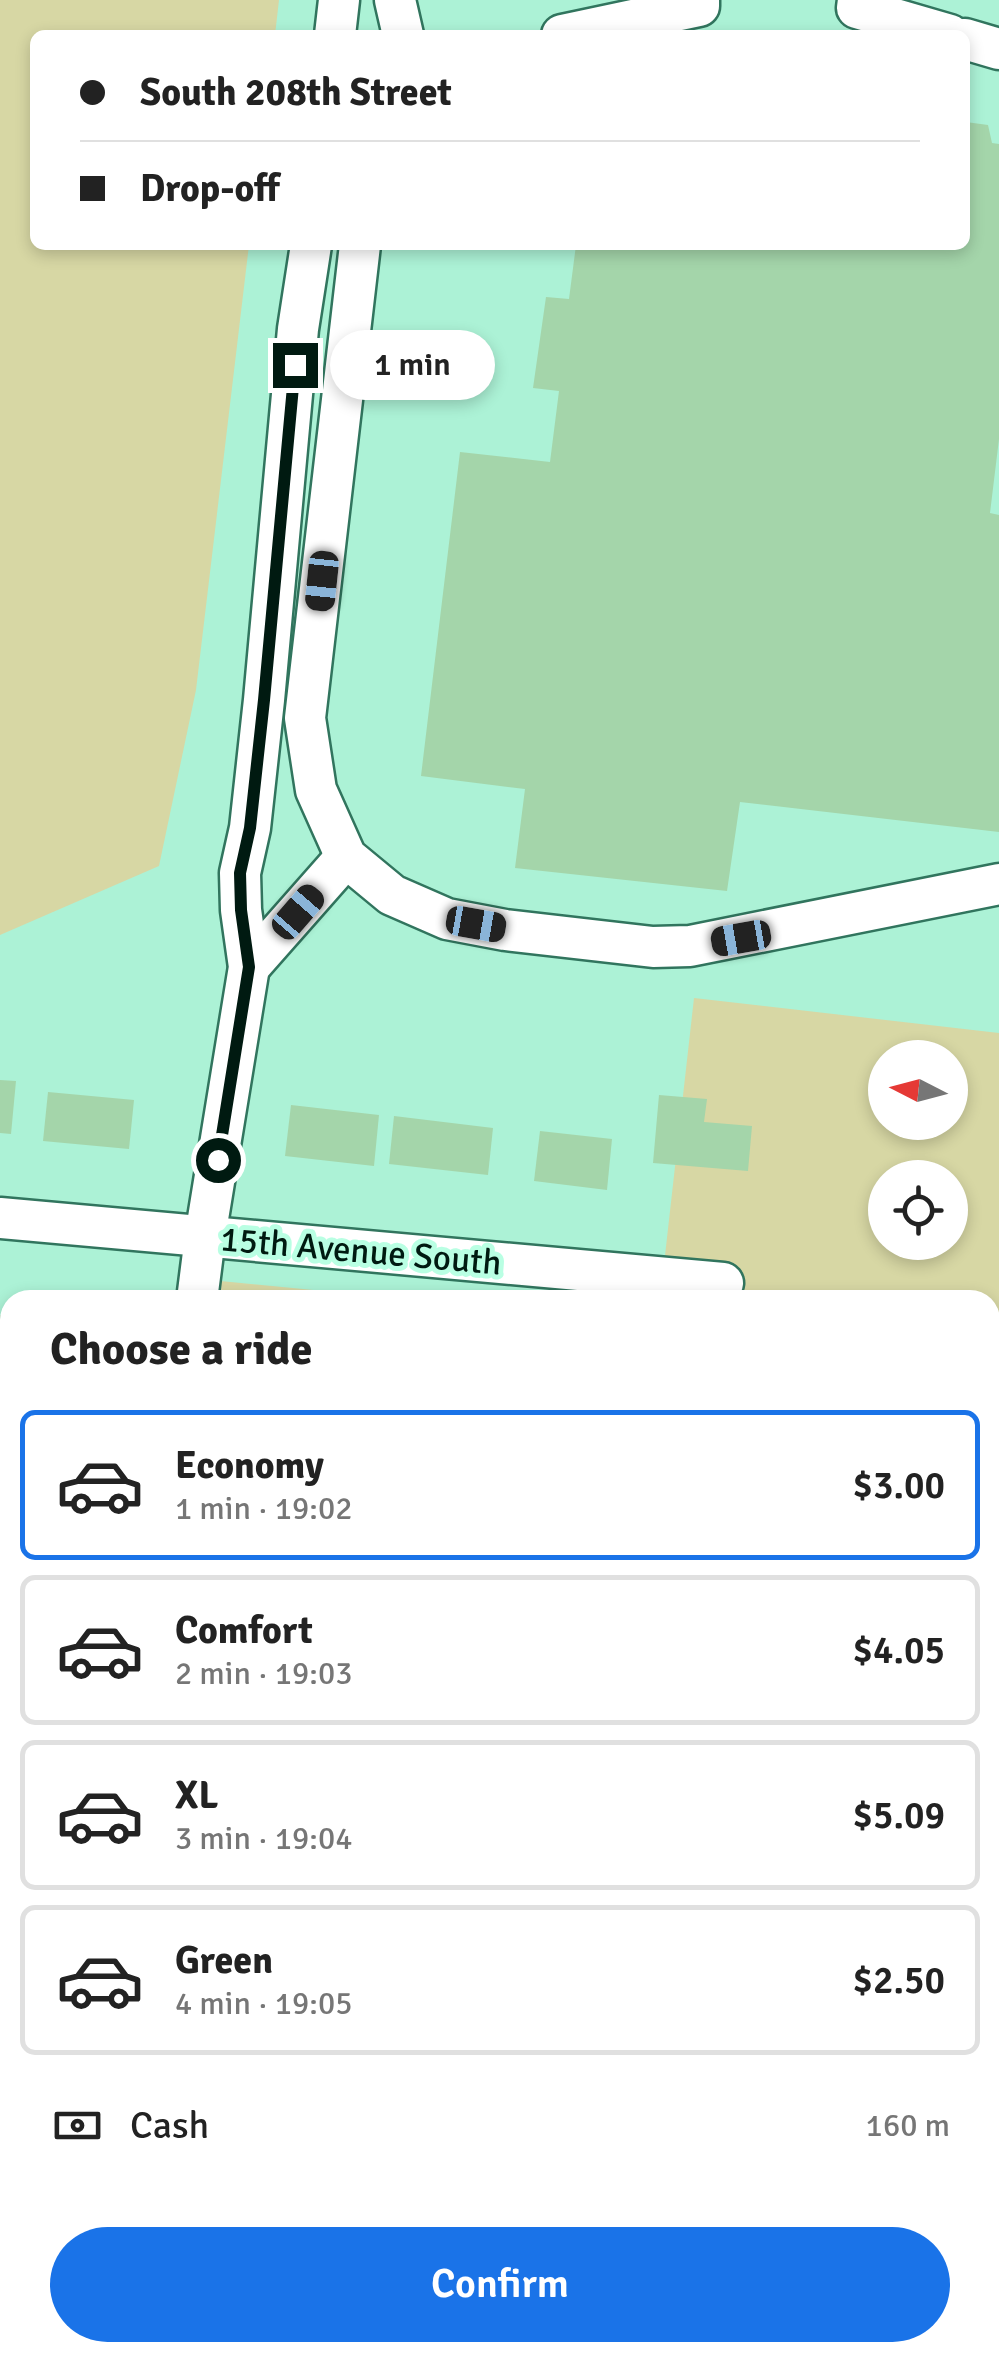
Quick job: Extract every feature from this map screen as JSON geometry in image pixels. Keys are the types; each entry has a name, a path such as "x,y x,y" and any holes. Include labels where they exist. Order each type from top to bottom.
{"street":[{"path":"336,30 339,0"},
{"path":"395,0 403,30"},
{"path":"586,30 700,6 699,0"},
{"path":"858,0 857,8 933,30"},
{"path":"970,41 999,49"},
{"path":"198,1290 249,967 240,873 250,828 298,330 310,250"},
{"path":"359,250 305,718 316,790 346,857 392,894 446,919 653,947 741,938 999,884"},
{"path":"249,967 346,857"},
{"name":"15th Avenue South","path":"0,1218 722,1283"}],"green space":[{"path":"0,0 279,0 276,30 30,30 30,250 248,250 196,690 159,866 0,935"},
{"path":"694,998 999,1033 999,1290 661,1290"},
{"path":"200,1279 313,1290 198,1290"}],"building":[{"path":"970,123 988,125 992,143 999,144 999,439 990,513 999,515 999,832 740,802 727,891 515,868 525,789 421,776 460,452 550,462 559,391 533,388 546,297 569,299 575,250 970,250"},
{"path":"0,1080 16,1081 11,1134 0,1133"},
{"path":"48,1092 134,1100 129,1149 43,1141"},
{"path":"659,1095 707,1099 704,1122 752,1126 748,1171 653,1163"},
{"path":"291,1105 379,1115 374,1166 285,1156"},
{"path":"394,1116 493,1128 488,1175 389,1164"},
{"path":"540,1131 612,1139 607,1190 534,1181"}],"route":[{"path":"218,1160 249,967 240,873 250,828 264,700 295,365"}]}
